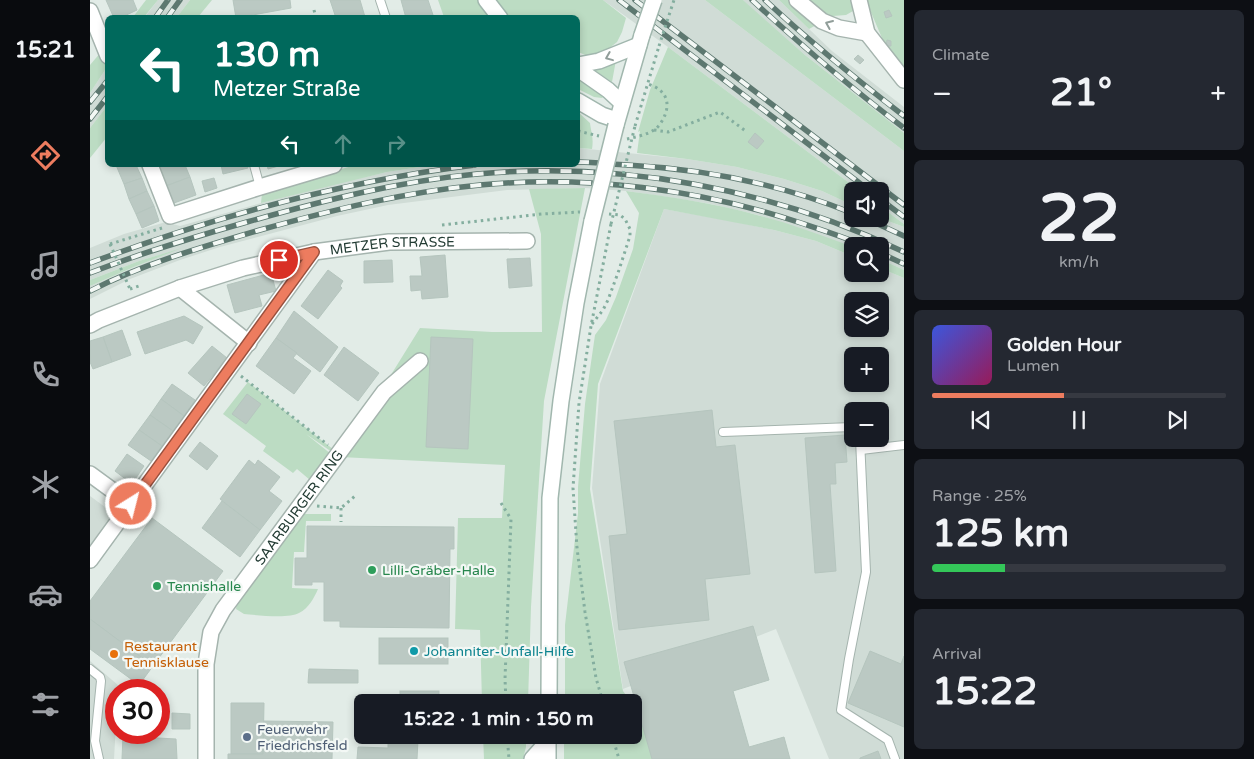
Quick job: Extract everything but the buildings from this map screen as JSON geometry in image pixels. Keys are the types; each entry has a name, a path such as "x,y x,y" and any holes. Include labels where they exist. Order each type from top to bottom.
{"street":[{"path":"486,0 498,15"},
{"path":"549,694 550,498 562,391 576,303 592,221 618,128 622,103 654,0"},
{"path":"797,0 822,21 838,28 867,33"},
{"path":"859,0 867,33 904,80"},
{"path":"90,11 105,48"},
{"path":"580,65 599,61 641,40"},
{"path":"580,70 622,103"},
{"path":"580,102 602,115 618,128"},
{"path":"151,167 170,216 327,167"},
{"name":"METZER STRASSE","path":"90,325 180,288 243,268 314,252 389,242 527,241"},
{"path":"90,560 314,252"},
{"path":"180,288 249,343"},
{"name":"SAARBURGER RING","path":"206,759 206,664 211,632 223,610 384,392 420,361"},
{"path":"90,474 131,504"},
{"path":"532,759 543,744"},
{"path":"548,744 548,759"}],"lane":[{"path":"380,0 385,15"},
{"path":"255,167 260,187"},
{"path":"723,432 844,427"},
{"path":"861,450 904,445"},
{"path":"861,447 866,572 841,710 888,740 895,759"},
{"path":"90,669 100,676 101,681 95,741 99,759"}],"path":[{"path":"601,694 596,678 585,612 577,548 573,488 579,403 591,326 611,224 635,126 674,0"},
{"path":"314,10 315,15"},
{"path":"618,128 626,140 654,130 660,125 667,105 665,96 657,87 648,84"},
{"path":"654,130 668,132 720,112 747,132"},
{"path":"580,132 602,137"},
{"path":"130,289 110,244 173,224 170,216"},
{"path":"231,368 338,454"},
{"path":"302,504 340,508 355,496"},
{"path":"501,503 511,519 506,694"},
{"path":"340,508 341,522"},
{"path":"508,744 509,759"},
{"path":"615,744 619,759"}],"shaded area":[{"path":"158,0 190,0 179,15 146,15"},
{"path":"603,0 705,0 904,151 904,224 889,213 889,182 848,182"},
{"path":"743,0 779,0 832,51 904,107 904,133 805,55"},
{"path":"105,70 105,109 90,128 90,93"},
{"path":"580,148 687,159 737,167 822,191 844,201 844,227 889,227 889,221 904,227 904,270 889,263 889,237 844,237 844,244 758,215 711,204 626,191 585,188 507,190 388,205 337,216 220,247 180,260 130,279 90,299 90,286 173,251 139,261 90,280 90,248 124,234 166,222 180,226 329,185 420,167 580,167"},
{"path":"664,209 774,230 816,241 844,253 844,282 889,282 889,272 904,278 904,759 829,759 776,629 623,689 592,488 600,384"},
{"path":"90,496 116,515 90,560"},
{"path":"90,661 111,679 105,679 105,744 115,744 114,759 90,759"}],"green space":[{"path":"146,0 158,0 146,15 135,15"},
{"path":"190,0 212,0 200,15 179,15"},
{"path":"438,0 603,0 626,18 617,42 607,50 588,56 580,53 580,15 443,15"},
{"path":"705,0 743,0 805,55 904,133 904,151"},
{"path":"779,0 904,0 904,70 888,52 867,3 846,15 833,16 809,29"},
{"path":"105,47 105,70 90,93 90,65"},
{"path":"668,47 848,182 844,182 844,201 822,191 737,167 637,153 640,131 638,132 650,90"},
{"path":"616,60 612,82 594,70 605,66"},
{"path":"580,78 604,96 602,98 594,97 580,90"},
{"path":"105,109 105,139 90,158 90,128"},
{"path":"580,114 590,123 593,139 592,149 580,148"},
{"path":"348,167 420,167 387,172 261,203 262,193"},
{"path":"585,188 544,401 531,607 528,694 482,694 480,630 455,629 458,518 502,518 505,465 340,457 420,328 492,332 542,332 541,234 529,189"},
{"path":"626,191 708,204 769,218 844,244 844,253 816,241 774,230 664,209 598,384 590,489 623,691 625,694 565,694 565,625 578,513 578,487 585,404 595,335 606,320 616,297 633,249 639,213"},
{"path":"889,213 904,224 904,227 889,221"},
{"path":"182,248 90,286 90,280 139,261"},
{"path":"889,263 904,270 904,278 889,272"},
{"path":"248,382 334,450 329,450 306,434 331,454 310,480 297,469 293,473 263,451 266,446 223,414"},
{"path":"303,514 331,514 331,521 306,521 304,552 294,552 292,588 318,589 311,602 299,613 288,616 244,614 236,609 237,602"},
{"path":"642,719 658,759 564,759 564,744 642,744"},
{"path":"483,744 526,744 523,759 484,759"}],"railway":[{"path":"157,15 168,0"},
{"path":"169,15 180,0"},
{"path":"619,0 858,182"},
{"path":"635,0 904,205"},
{"path":"752,0 826,66 904,128"},
{"path":"765,0 833,60 904,116"},
{"path":"90,102 105,84"},
{"path":"90,119 105,100"},
{"path":"580,162 656,167 713,174 769,186 844,210"},
{"path":"90,263 184,231 280,203 377,181 461,167"},
{"path":"90,273 207,233 361,193 448,177 532,171 587,172 641,176 696,184 802,211 854,230 904,252"},
{"path":"90,291 131,272 173,257 260,230 314,216 424,192 520,182 602,184 683,193 762,211 844,238"},
{"path":"889,206 904,217"},
{"path":"884,227 904,236"},
{"path":"889,257 904,264"}],"place":[{"name":"Lilli-Gräber-Halle","path":"372,570"},
{"name":"Tennishalle","path":"157,586"},
{"name":"Johanniter-Unfall-Hilfe","path":"414,651"},
{"name":"Restaurant Tennisklause","path":"114,654"},
{"name":"Feuerwehr Friedrichsfeld","path":"247,737"}],"route":[{"path":"131,504 314,252 279,260"}]}
